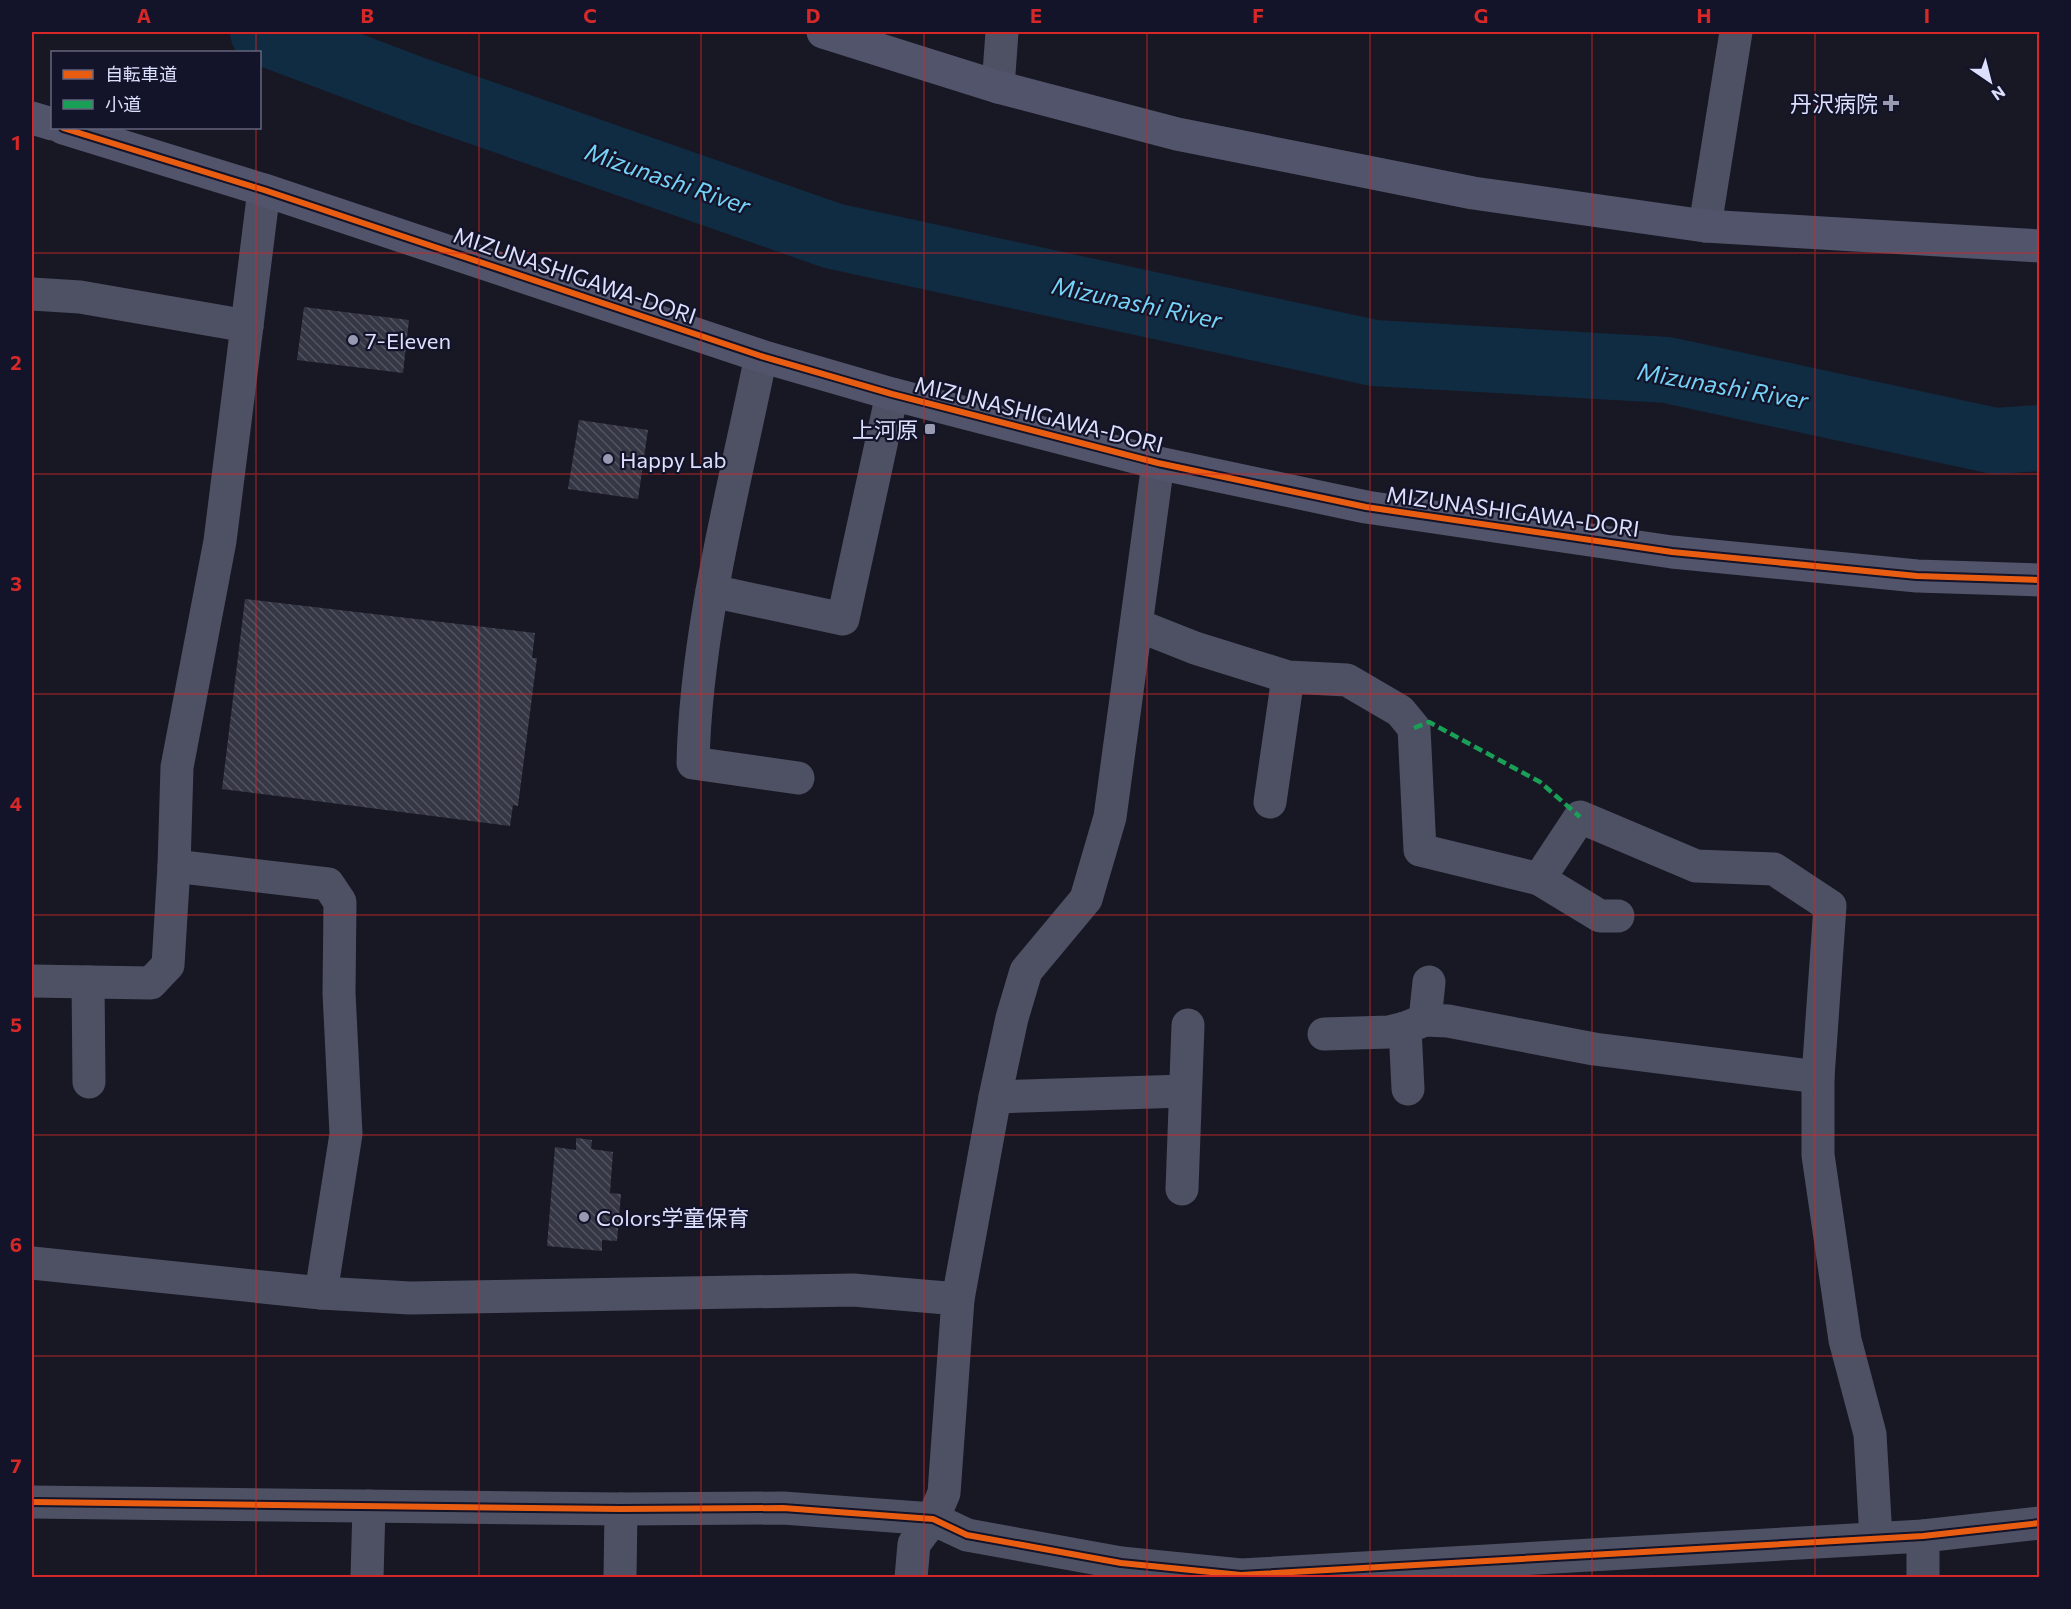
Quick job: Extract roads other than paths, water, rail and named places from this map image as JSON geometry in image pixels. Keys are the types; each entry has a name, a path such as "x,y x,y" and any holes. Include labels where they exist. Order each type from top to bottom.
{"street":[{"path":"824,32 998,87 1177,134 1473,193 1705,226 2040,246"},
{"path":"998,87 1002,32"},
{"path":"1705,226 1736,32"},
{"path":"32,118 51,124"},
{"name":"MIZUNASHIGAWA-DORI","path":"66,129 264,190 761,356 892,394 1158,463 1366,507 1672,552 1917,576 2040,580"},
{"path":"32,981 151,982 168,965 177,767 220,541 264,190"},
{"path":"32,294 80,297 247,326"},
{"path":"761,356 712,591 694,714 693,763 798,778"},
{"path":"712,591 843,619 892,394"},
{"path":"911,1578 914,1544 933,1519 944,1493 958,1299 1012,1018 1026,971 1086,899 1110,816 1158,463"},
{"path":"1137,625 1195,648 1288,676 1347,680 1400,711 1414,728 1420,850 1539,879 1600,916 1618,916"},
{"path":"1270,802 1288,676"},
{"path":"1539,879 1580,818 1696,866 1774,868 1830,906 1818,1077 1818,1155 1845,1340 1870,1434 1876,1538"},
{"path":"174,866 328,884 340,902 339,993 346,1134 321,1293"},
{"path":"88,982 89,1082"},
{"path":"1408,1089 1415,1024 1429,982"},
{"path":"1324,1034 1389,1032 1415,1024 1448,1021 1594,1049 1818,1077"},
{"path":"1182,1189 1188,1025"},
{"path":"995,1097 1185,1091"},
{"path":"32,1263 321,1293 410,1298 853,1290 958,1299"},
{"path":"32,1502 621,1509 783,1508 933,1519 967,1535 1120,1570 1241,1575 1481,1569 1923,1536 2040,1523"},
{"path":"367,1578 369,1506"},
{"path":"620,1578 621,1509"},
{"path":"1923,1536 1923,1578"}],"waterway":[{"name":"Mizunashi River","path":"263,32 419,91 833,236 1374,353 1667,370 1995,441 2040,438"}],"place":[{"name":"丹沢病院","path":"1891,103"},
{"name":"7-Eleven","path":"353,340"},
{"name":"上河原","path":"930,429"},
{"name":"Happy Lab","path":"608,459"},
{"name":"Colors学童保育","path":"584,1217"}]}
